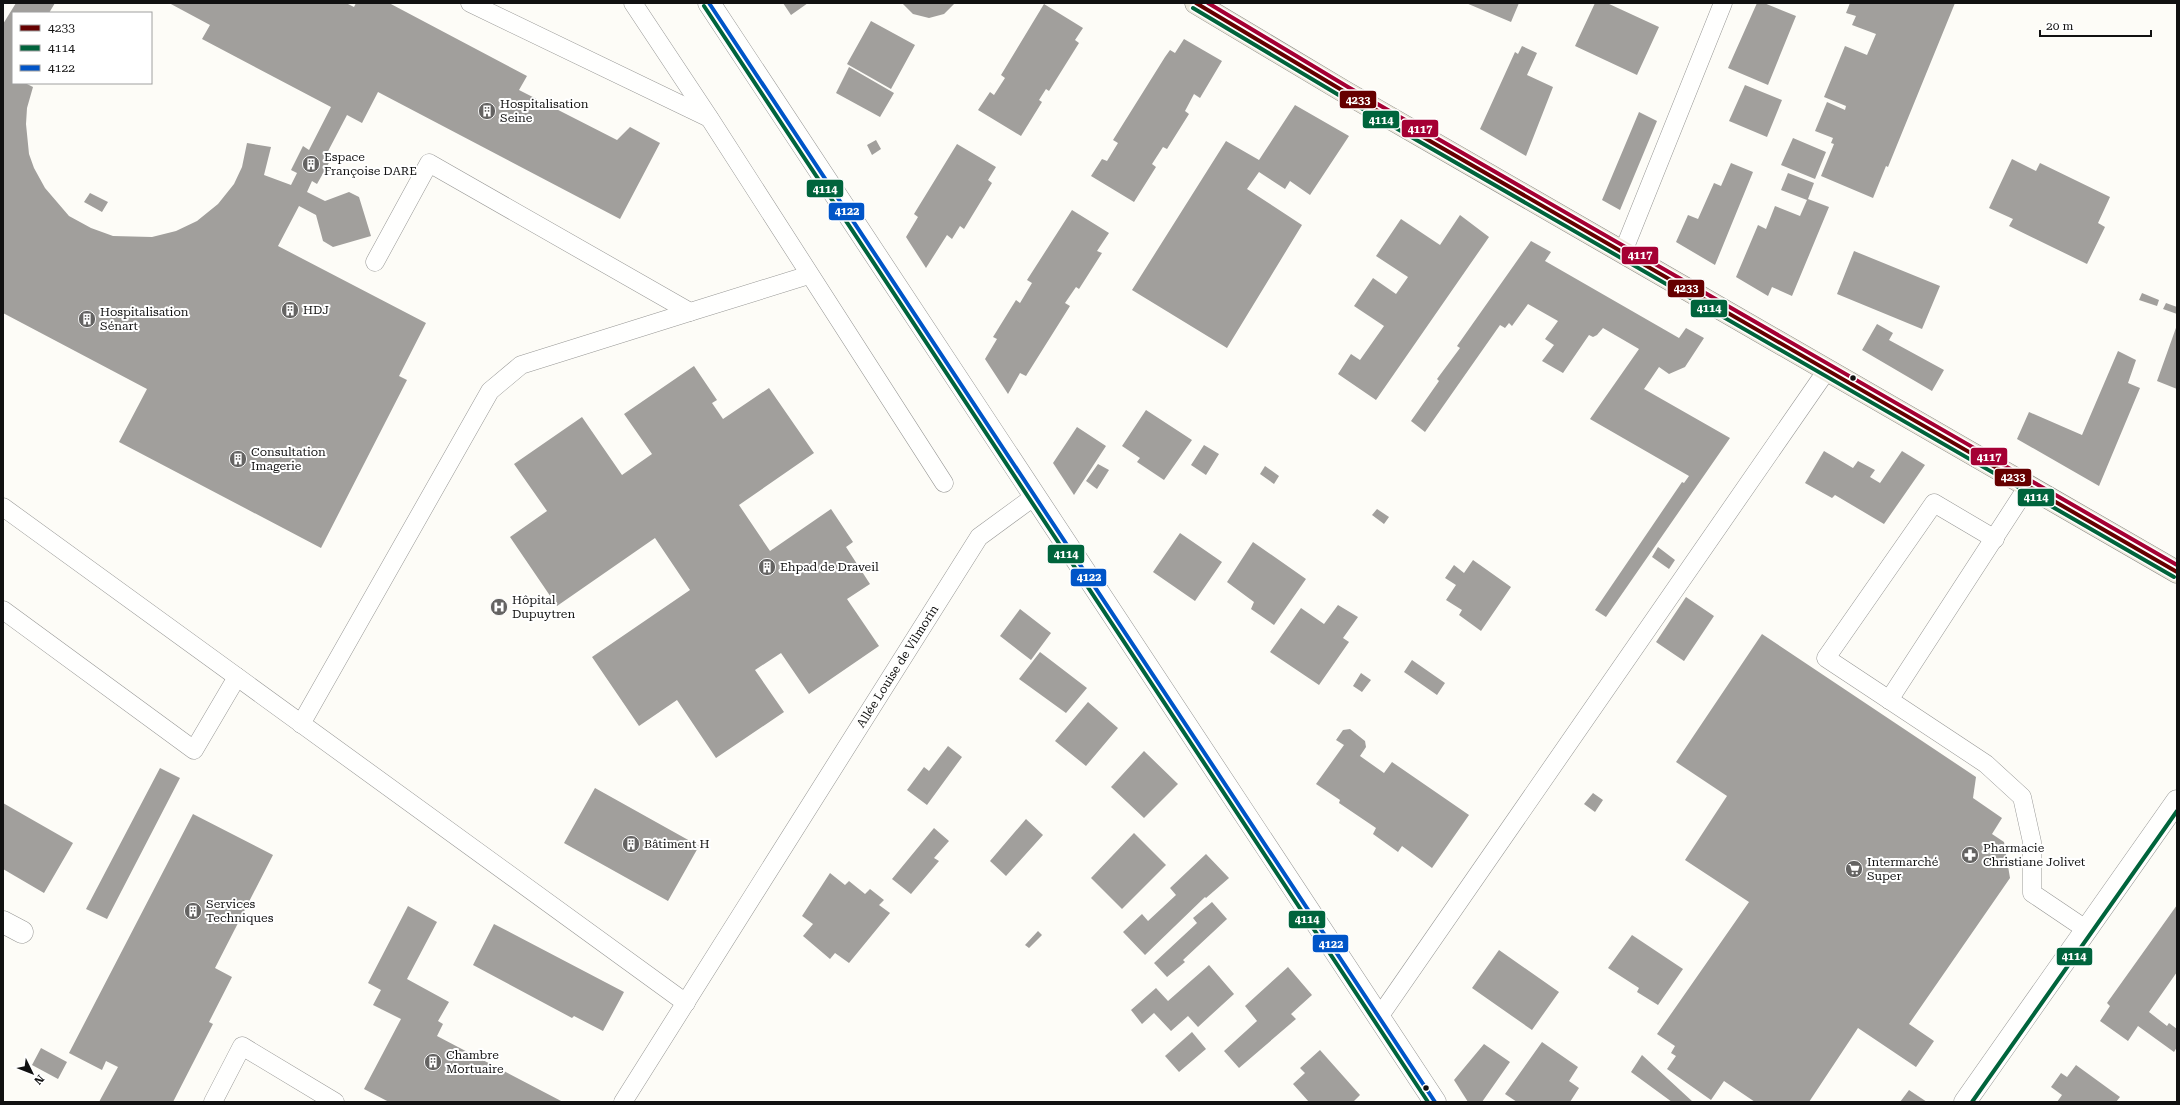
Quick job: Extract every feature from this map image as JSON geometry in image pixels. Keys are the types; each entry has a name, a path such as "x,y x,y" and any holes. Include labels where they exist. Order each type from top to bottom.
{"main road":[{"path":"1196,3 1345,92 2177,572"}],"street":[{"path":"709,3 1435,1102"},
{"path":"1965,1102 2177,800"},
{"path":"3,922 22,932"}],"lane":[{"path":"470,3 710,119"},
{"path":"632,3 710,119 944,483"},
{"path":"1623,252 1724,3"},
{"path":"375,262 429,163 690,312"},
{"path":"301,724 490,391 521,365 809,275"},
{"path":"1379,1017 1828,370"},
{"path":"1889,700 2028,486"},
{"name":"Allée Louise de Vilmorin","path":"623,1102 979,537 1035,496"},
{"path":"1994,539 1934,503 1826,658 1986,764 2022,797 2032,842 2032,894 2087,930"},
{"path":"3,507 686,1003"},
{"path":"3,610 194,750 237,677"},
{"path":"213,1102 242,1046 335,1102"}],"building":[{"path":"16,3 55,3 50,12 12,12 12,84 27,84 33,87 27,108 26,124 29,154 34,168 45,188 69,216 91,228 113,236 152,237 176,231 197,221 218,204 234,184 242,167 247,143 271,147 264,175 291,185 297,173 291,170 303,146 309,150 331,107 202,39 210,25 169,3 346,3 354,7 356,3 389,3 527,76 519,90 617,140 630,127 660,143 620,219 378,92 362,123 347,115 325,157 330,161 317,184 312,181 307,192 325,201 349,192 359,197 371,236 333,247 323,241 316,215 299,206 278,246 426,323 399,376 407,380 321,548 119,442 147,389 3,313 3,24"},
{"path":"783,3 808,3 791,15"},
{"path":"902,3 955,3 944,14 929,18 913,14"},
{"path":"1466,3 1519,3 1511,22"},
{"path":"1595,3 1607,3 1659,27 1637,75 1575,46"},
{"path":"1757,3 1764,3 1796,16 1768,85 1728,68"},
{"path":"1850,3 1955,3 1888,167 1886,166 1873,198 1821,176 1834,144 1831,143 1833,138 1815,131 1827,102 1845,110 1846,106 1824,97 1845,46 1867,55 1876,34 1852,25 1856,16 1846,13"},
{"path":"1044,4 1083,28 1075,40 1079,43 1049,91 1046,89 1039,100 1042,102 1021,136 978,110 990,92 994,95 1005,78 1001,75"},
{"path":"871,21 915,45 891,89 847,64"},
{"path":"1184,39 1222,61 1200,98 1194,94 1185,111 1189,114 1167,149 1163,147 1152,164 1156,167 1134,202 1091,176 1102,159 1107,161 1118,143 1113,140 1165,57 1170,50 1175,53"},
{"path":"1522,46 1537,53 1527,75 1553,87 1526,156 1480,129 1515,52 1518,54"},
{"path":"849,67 894,93 880,117 836,93"},
{"path":"1745,85 1782,100 1767,137 1729,121"},
{"path":"1295,105 1349,136 1310,195 1290,181 1285,189 1259,172 1247,189 1302,225 1227,348 1132,290 1226,141 1259,160"},
{"path":"1639,112 1657,121 1620,210 1602,200"},
{"path":"1793,138 1826,152 1815,179 1781,165"},
{"path":"876,140 881,149 872,155 867,145"},
{"path":"957,144 996,167 988,180 992,183 964,229 960,226 952,239 947,235 926,268 906,237 918,217 914,214"},
{"path":"2012,159 2036,171 2040,163 2110,197 2098,223 2105,227 2087,264 2009,226 2013,219 1989,208"},
{"path":"1731,163 1753,172 1715,265 1676,242 1688,215 1698,219 1714,183 1721,186"},
{"path":"1788,173 1814,183 1808,199 1829,207 1792,296 1772,287 1768,296 1736,277 1758,225 1766,229 1775,206 1800,216 1807,200 1781,190"},
{"path":"90,193 108,202 102,212 84,202"},
{"path":"1072,210 1109,233 1097,251 1102,253 1079,289 1076,287 1065,303 1070,306 1026,376 1020,373 1008,394 985,359 997,339 993,337 1016,300 1020,303 1032,283 1027,280"},
{"path":"1460,215 1489,237 1376,400 1338,374 1351,354 1360,360 1384,326 1354,306 1373,278 1396,294 1408,277 1376,256 1401,219 1440,245"},
{"path":"1531,241 1551,252 1545,261 1679,338 1686,328 1704,338 1685,367 1669,374 1659,367 1644,389 1730,438 1606,617 1595,610 1682,482 1684,483 1689,476 1590,419 1639,349 1603,328 1593,337 1589,335 1563,373 1542,361 1554,345 1545,339 1558,321 1528,304 1512,326 1509,323 1505,328 1500,325 1425,432 1411,421 1439,381 1437,379 1460,348 1457,346"},
{"path":"1854,251 1940,286 1922,329 1837,294"},
{"path":"2142,293 2159,300 2157,306 2139,300"},
{"path":"2166,303 2177,307 2177,314 2163,309"},
{"path":"1877,324 1893,333 1889,340 1944,370 1932,391 1862,350"},
{"path":"2177,325 2177,389 2157,381"},
{"path":"2118,351 2136,360 2128,383 2140,388 2099,486 2017,439 2029,412 2082,435"},
{"name":"Ehpad de Draveil","path":"694,366 717,400 712,403 723,419 769,388 814,453 739,505 770,551 831,509 853,542 846,547 870,584 847,599 879,646 809,694 781,653 755,670 784,712 716,758 677,700 639,726 592,657 690,590 655,538 557,606 510,537 547,511 514,464 582,417 622,475 652,454 624,414"},
{"path":"1146,410 1192,440 1164,480 1137,462 1140,458 1122,446"},
{"path":"1077,427 1106,446 1074,495 1053,463"},
{"path":"1204,445 1219,454 1206,475 1191,465"},
{"path":"1824,451 1853,468 1858,461 1875,470 1870,477 1880,483 1902,451 1925,465 1884,524 1835,495 1832,498 1805,483"},
{"path":"1098,464 1109,470 1097,489 1086,481"},
{"path":"1265,466 1279,476 1274,484 1260,474"},
{"path":"1377,509 1389,517 1384,524 1372,515"},
{"path":"1180,533 1222,562 1195,601 1153,572"},
{"path":"1253,542 1306,579 1274,625 1251,609 1254,602 1227,582"},
{"path":"1658,547 1675,560 1669,569 1652,557"},
{"path":"1473,560 1511,587 1481,631 1459,615 1462,610 1446,600 1456,585 1445,578 1454,565 1464,573"},
{"path":"1686,597 1714,616 1684,661 1656,642"},
{"path":"1338,605 1358,617 1343,638 1349,642 1319,685 1270,652 1301,608 1324,624"},
{"path":"1020,609 1051,633 1031,660 1000,636"},
{"name":"Intermarché Super","path":"1762,634 1976,777 1973,798 2002,818 1992,834 2004,842 2010,878 1909,1024 1934,1041 1916,1067 1858,1028 1809,1102 1755,1102 1724,1081 1711,1100 1667,1069 1676,1056 1671,1053 1675,1046 1657,1034 1749,902 1685,860 1727,796 1676,762"},
{"path":"1040,652 1087,688 1066,713 1019,679"},
{"path":"1412,660 1445,683 1437,695 1404,672"},
{"path":"1361,673 1371,680 1362,692 1353,686"},
{"path":"1088,702 1118,728 1086,766 1055,741"},
{"path":"1350,729 1365,741 1366,747 1360,756 1384,773 1392,762 1469,815 1432,868 1402,846 1398,852 1373,834 1376,828 1339,803 1340,800 1316,784 1344,745 1336,740 1343,730"},
{"path":"948,746 962,757 927,805 907,790 924,767 929,771"},
{"path":"1144,751 1178,784 1144,818 1111,787"},
{"path":"160,768 180,778 107,919 86,909"},
{"name":"Bâtiment H","path":"595,788 699,846 668,901 564,843"},
{"path":"1593,793 1603,800 1595,812 1584,804"},
{"path":"3,803 73,843 44,893 3,869"},
{"name":"Services Techniques","path":"193,814 273,855 215,968 232,977 209,1022 213,1024 173,1102 99,1102 118,1067 106,1061 102,1070 69,1053"},
{"path":"1026,819 1043,835 1006,876 990,861"},
{"path":"934,828 949,841 934,858 939,861 911,894 892,879"},
{"path":"1134,833 1166,865 1122,909 1091,878"},
{"path":"1206,854 1229,878 1206,898 1205,897 1145,955 1123,932 1142,914 1148,921 1176,895 1170,888"},
{"path":"830,873 845,885 849,881 865,894 870,889 884,900 879,905 890,913 849,963 835,953 830,959 803,936 813,924 802,916"},
{"path":"1212,902 1227,919 1183,960 1185,962 1167,977 1154,963 1197,923 1193,918"},
{"path":"2177,905 2177,972 2149,1012 2167,1026 2169,1023 2177,1029 2177,1047 2174,1052 2138,1026 2128,1041 2100,1021 2110,1006 2107,1003"},
{"name":"Chambre Mortuaire","path":"408,906 437,922 407,979 449,1002 438,1021 443,1024 437,1036 563,1102 389,1102 364,1089 401,1019 373,1005 381,990 368,983"},
{"path":"494,924 624,992 603,1031 574,1016 572,1018 473,965"},
{"path":"1038,931 1042,935 1029,948 1025,945"},
{"path":"1632,935 1683,969 1658,1005 1637,992 1639,988 1608,968"},
{"path":"1499,950 1559,992 1532,1030 1472,988"},
{"path":"1209,965 1234,994 1198,1027 1188,1016 1171,1031 1154,1013 1142,1024 1131,1010 1156,988 1168,1001"},
{"path":"1288,967 1312,995 1291,1014 1296,1019 1239,1068 1224,1051 1257,1021 1245,1006"},
{"path":"1192,1032 1206,1049 1179,1072 1165,1056"},
{"path":"1542,1042 1578,1067 1569,1081 1579,1088 1570,1102 1517,1102 1505,1094"},
{"path":"1484,1044 1510,1062 1482,1102 1468,1102 1454,1080"},
{"path":"41,1048 67,1062 58,1079 32,1065"},
{"path":"1320,1050 1360,1095 1353,1102 1309,1102 1293,1084 1305,1073 1300,1068"},
{"path":"1642,1055 1693,1102 1672,1102 1631,1072"},
{"path":"2076,1065 2120,1097 2116,1102 2057,1102 2062,1095 2051,1087 2061,1073 2067,1077"},
{"path":"1909,1090 1927,1102 1900,1102"}],"transit line":[{"name":"4122","path":"709,3 1435,1102"},
{"name":"4233","path":"1196,3 1345,92 2177,572"},
{"name":"4117","path":"1208,3 1348,87 2177,565"},
{"name":"4114","path":"704,6 1428,1102"},
{"name":"4114","path":"1193,8 1342,97 2174,577"},
{"name":"4114","path":"1972,1102 2177,811"}],"place":[{"name":"Hospitalisation Seine","path":"487,111"},
{"name":"Espace Françoise DARE","path":"311,164"},
{"name":"HDJ","path":"290,310"},
{"name":"Hospitalisation Sénart","path":"87,319"},
{"name":"Consultation Imagerie","path":"238,459"},
{"name":"Ehpad de Draveil","path":"767,567"},
{"name":"Hôpital Dupuytren","path":"499,607"},
{"name":"Bâtiment H","path":"631,844"},
{"name":"Pharmacie Christiane Jolivet","path":"1970,855"},
{"name":"Intermarché Super","path":"1854,869"},
{"name":"Services Techniques","path":"193,911"},
{"name":"Chambre Mortuaire","path":"433,1062"}]}
